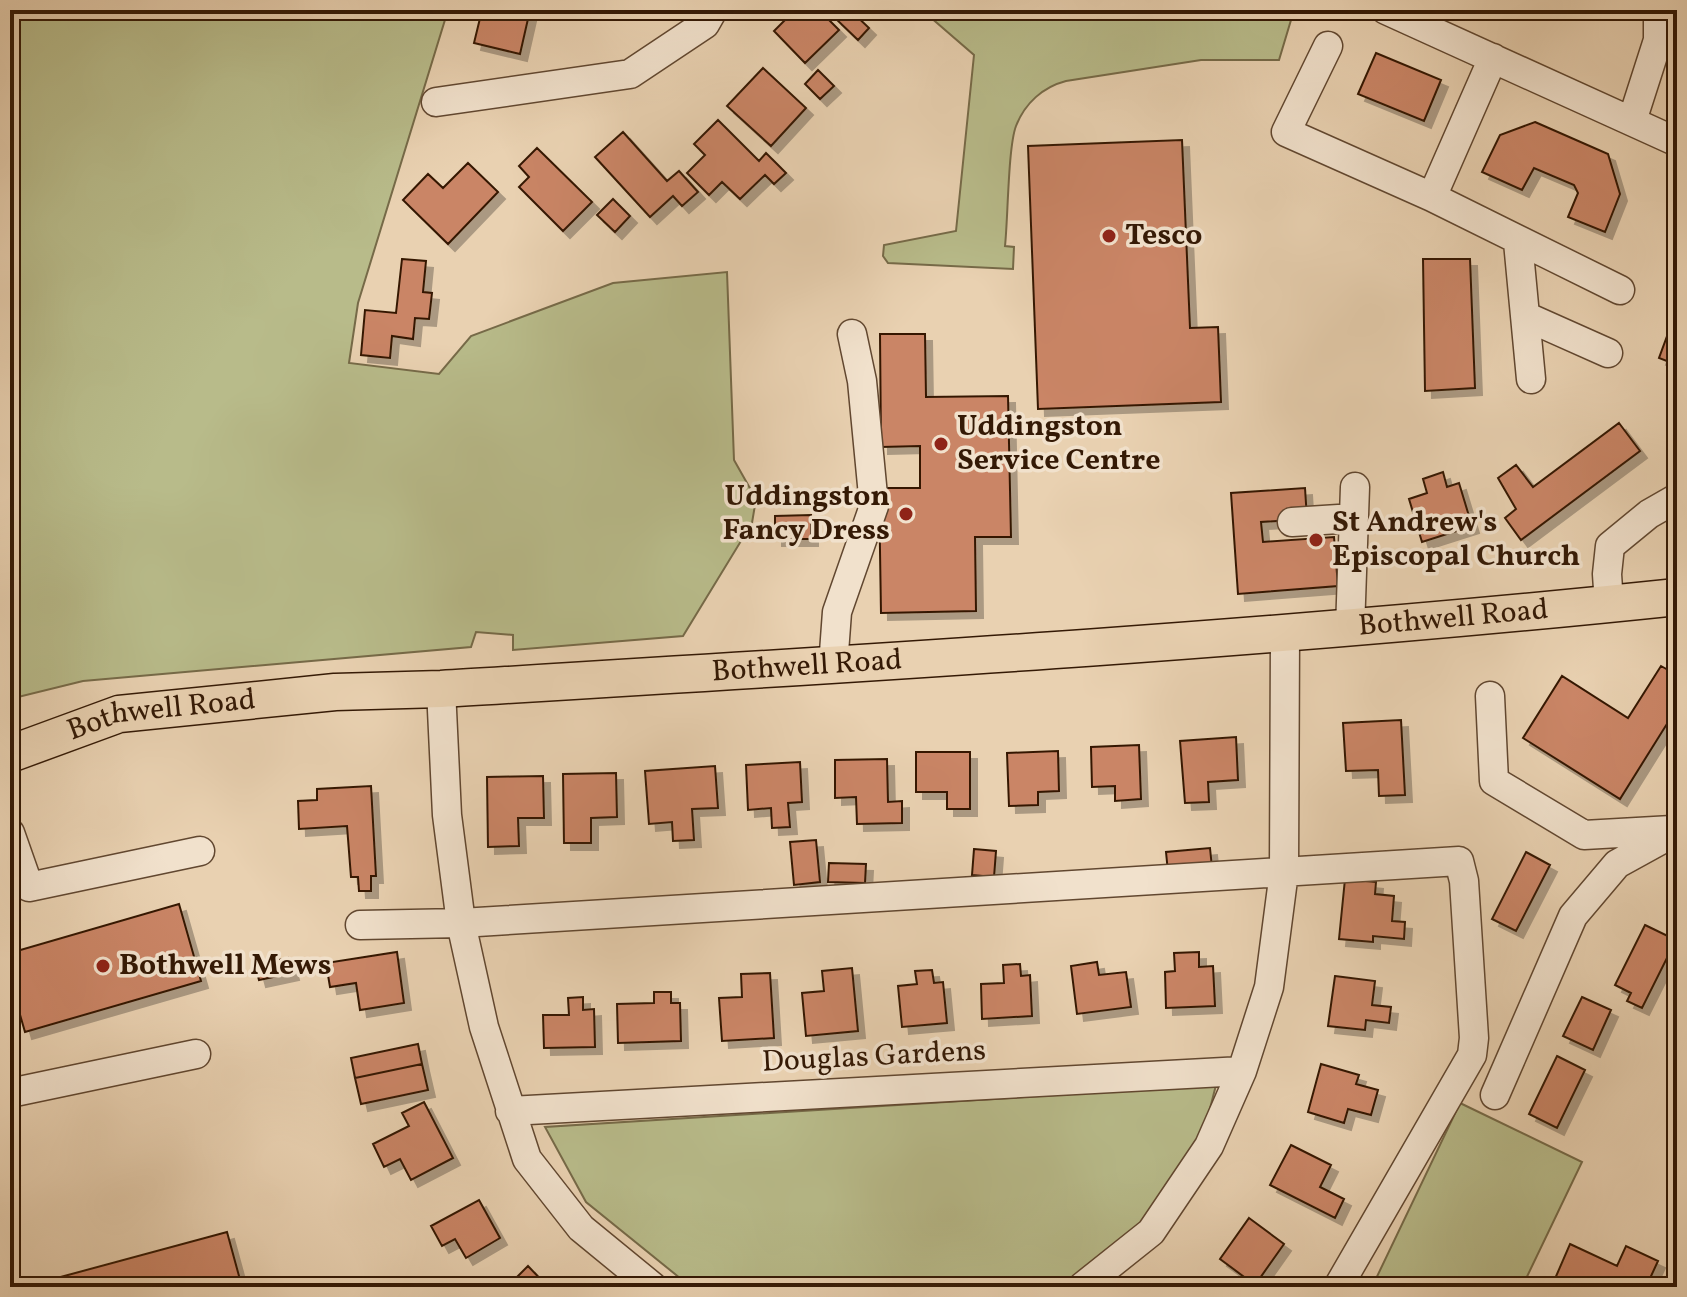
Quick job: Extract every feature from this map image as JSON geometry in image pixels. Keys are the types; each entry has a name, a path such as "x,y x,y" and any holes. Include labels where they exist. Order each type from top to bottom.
{"main road":[{"name":"Bothwell Road","path":"10,754 119,714 335,692 441,689 833,666 1350,629 1677,597"}],"street":[{"path":"436,102 630,74 705,24 713,10"},
{"path":"1386,10 1677,142"},
{"path":"1632,121 1658,40 1658,10"},
{"path":"1328,46 1286,132 1432,197 1620,290"},
{"path":"1432,197 1493,58"},
{"path":"1518,242 1531,379"},
{"path":"1525,316 1608,353"},
{"path":"833,666 837,612 874,506 862,381 852,334"},
{"path":"1350,629 1355,487"},
{"path":"1609,604 1607,574 1610,546 1649,514 1677,498"},
{"path":"1292,522 1354,518"},
{"path":"1082,1287 1151,1232 1209,1146 1242,1071 1269,987 1284,872 1285,634"},
{"path":"441,689 447,815 461,923 484,1027 527,1159 581,1228 653,1287"},
{"path":"1490,696 1494,781 1584,835 1677,830"},
{"path":"1495,1095 1573,916 1617,864 1677,830"},
{"path":"10,833 29,887 200,851"},
{"path":"360,925 461,923 1459,861 1463,871 1474,1038 1472,1055 1338,1287"},
{"path":"10,1093 196,1054"},
{"name":"Douglas Gardens","path":"510,1111 1242,1071"}],"green space":[{"path":"10,10 448,10 358,303 349,363 439,374 471,336 613,283 727,272 734,460 756,499 752,523 683,636 513,650 513,635 476,632 471,647 83,681 10,699"},
{"path":"922,10 1294,10 1279,60 1201,60 1066,81 1036,97 1024,110 1016,126 1011,150 1005,246 1014,247 1013,269 888,263 883,256 884,245 956,231 974,55"},
{"path":"1216,1085 1202,1140 1141,1225 1067,1287 691,1287 586,1202 545,1127"},
{"path":"1460,1103 1582,1162 1522,1287 1372,1287"}],"building":[{"path":"482,10 530,10 520,54 474,43"},
{"path":"795,10 819,10 839,30 805,63 774,31"},
{"path":"842,10 850,10 869,28 858,40 835,18"},
{"path":"1376,53 1441,80 1424,121 1358,94"},
{"path":"763,68 806,108 771,146 727,106"},
{"path":"818,70 834,86 820,99 805,84"},
{"path":"718,120 759,161 766,153 786,173 774,184 765,175 740,199 722,182 709,195 687,173 705,155 694,144"},
{"path":"1535,122 1608,154 1620,194 1605,232 1568,217 1578,193 1574,185 1534,168 1522,190 1482,172 1500,135"},
{"path":"623,132 667,181 679,171 698,192 682,206 673,196 650,217 595,157"},
{"name":"Tesco","path":"1182,140 1190,328 1218,327 1221,402 1038,409 1028,146"},
{"path":"537,148 592,202 563,231 519,187 529,177 519,166"},
{"path":"468,163 498,192 448,244 403,200 428,174 443,188"},
{"path":"613,199 630,216 615,232 597,215"},
{"path":"402,259 426,261 423,292 432,293 429,319 415,318 413,339 392,336 390,358 361,355 365,310 396,313"},
{"path":"1423,259 1470,259 1475,388 1425,391"},
{"path":"1677,309 1677,365 1659,358"},
{"path":"880,334 925,334 926,397 1008,396 1011,537 975,537 976,611 881,613 879,488 920,488 920,446 881,447"},
{"path":"1619,423 1640,451 1521,540 1505,518 1516,509 1498,478 1516,465 1533,487"},
{"path":"1443,472 1447,487 1459,483 1472,526 1422,542 1409,499 1427,493 1423,479"},
{"name":"St Andrew's Episcopal Church","path":"1305,488 1307,519 1261,522 1263,542 1334,537 1338,586 1238,594 1231,493"},
{"path":"811,515 811,539 775,539 775,516"},
{"path":"1661,666 1677,675 1677,723 1670,719 1620,799 1523,738 1562,676 1628,718"},
{"path":"1401,720 1405,795 1379,796 1378,770 1346,771 1343,723"},
{"path":"1236,737 1238,780 1208,782 1209,802 1185,803 1180,741"},
{"path":"1139,745 1141,799 1115,801 1115,786 1092,787 1091,747"},
{"path":"1058,751 1059,791 1038,792 1038,805 1009,806 1007,753"},
{"path":"916,752 970,752 970,809 947,809 947,792 916,792"},
{"path":"887,759 888,802 902,801 902,823 857,824 856,797 835,798 835,760"},
{"path":"800,762 802,802 788,803 790,827 772,828 771,808 748,810 746,765"},
{"path":"715,766 718,808 692,809 694,840 673,841 672,822 649,824 645,771"},
{"path":"616,773 617,817 591,818 591,843 564,843 563,774"},
{"path":"543,776 544,818 518,818 519,846 488,847 487,777"},
{"path":"371,786 376,876 371,876 371,891 359,891 358,877 351,877 347,826 299,829 298,801 317,800 317,789"},
{"path":"816,840 820,882 794,885 790,842"},
{"path":"1210,848 1212,868 1168,872 1166,852"},
{"path":"974,849 996,851 994,877 972,875"},
{"path":"1526,852 1550,865 1516,931 1492,919"},
{"path":"829,863 866,864 865,883 828,882"},
{"path":"1345,879 1376,882 1375,894 1394,896 1392,921 1405,922 1404,939 1373,936 1373,942 1339,939"},
{"name":"Bothwell Mews","path":"179,904 201,981 25,1032 10,980 10,953"},
{"path":"1645,925 1676,940 1642,1008 1627,1001 1631,993 1615,985"},
{"path":"397,952 404,1003 360,1010 356,983 330,987 326,963"},
{"path":"1199,952 1199,967 1213,966 1215,1006 1166,1008 1165,972 1175,971 1174,953"},
{"path":"288,958 292,973 259,980 255,965"},
{"path":"1097,962 1099,975 1126,972 1131,1007 1077,1014 1071,966"},
{"path":"1020,964 1021,976 1030,975 1032,1016 982,1019 981,984 1004,983 1003,965"},
{"path":"852,968 858,1031 806,1036 802,993 824,991 822,971"},
{"path":"932,970 934,983 943,982 947,1023 902,1027 898,986 917,984 915,971"},
{"path":"770,973 774,1038 722,1041 719,998 742,997 741,974"},
{"path":"1335,976 1375,981 1372,1005 1391,1007 1389,1023 1366,1020 1365,1030 1328,1026"},
{"path":"654,992 671,992 671,1003 680,1003 681,1041 618,1043 617,1004 654,1003"},
{"path":"583,997 583,1010 594,1009 595,1047 544,1048 543,1015 569,1015 568,998"},
{"path":"1582,997 1611,1010 1593,1050 1563,1036"},
{"path":"418,1044 422,1064 355,1078 351,1058"},
{"path":"1557,1056 1585,1070 1557,1128 1529,1114"},
{"path":"422,1064 428,1090 361,1104 355,1078"},
{"path":"1321,1064 1359,1075 1356,1084 1378,1090 1371,1115 1348,1109 1344,1123 1308,1112"},
{"path":"424,1102 453,1158 411,1180 400,1159 384,1167 373,1144 409,1126 402,1113"},
{"path":"1291,1145 1331,1165 1320,1187 1344,1199 1335,1218 1270,1185"},
{"path":"479,1200 500,1238 466,1258 455,1239 442,1246 431,1226"},
{"path":"1249,1218 1284,1244 1255,1285 1220,1259"},
{"path":"227,1232 242,1287 43,1287 42,1282"},
{"path":"1570,1244 1617,1266 1626,1246 1658,1261 1646,1287 1568,1287 1554,1281"},
{"path":"528,1266 548,1287 507,1287"}],"place":[{"name":"Tesco","path":"1109,236"},
{"name":"Uddingston Service Centre","path":"941,444"},
{"name":"Uddingston Fancy Dress","path":"906,514"},
{"name":"St Andrew's Episcopal Church","path":"1316,540"},
{"name":"Bothwell Mews","path":"103,966"}]}
